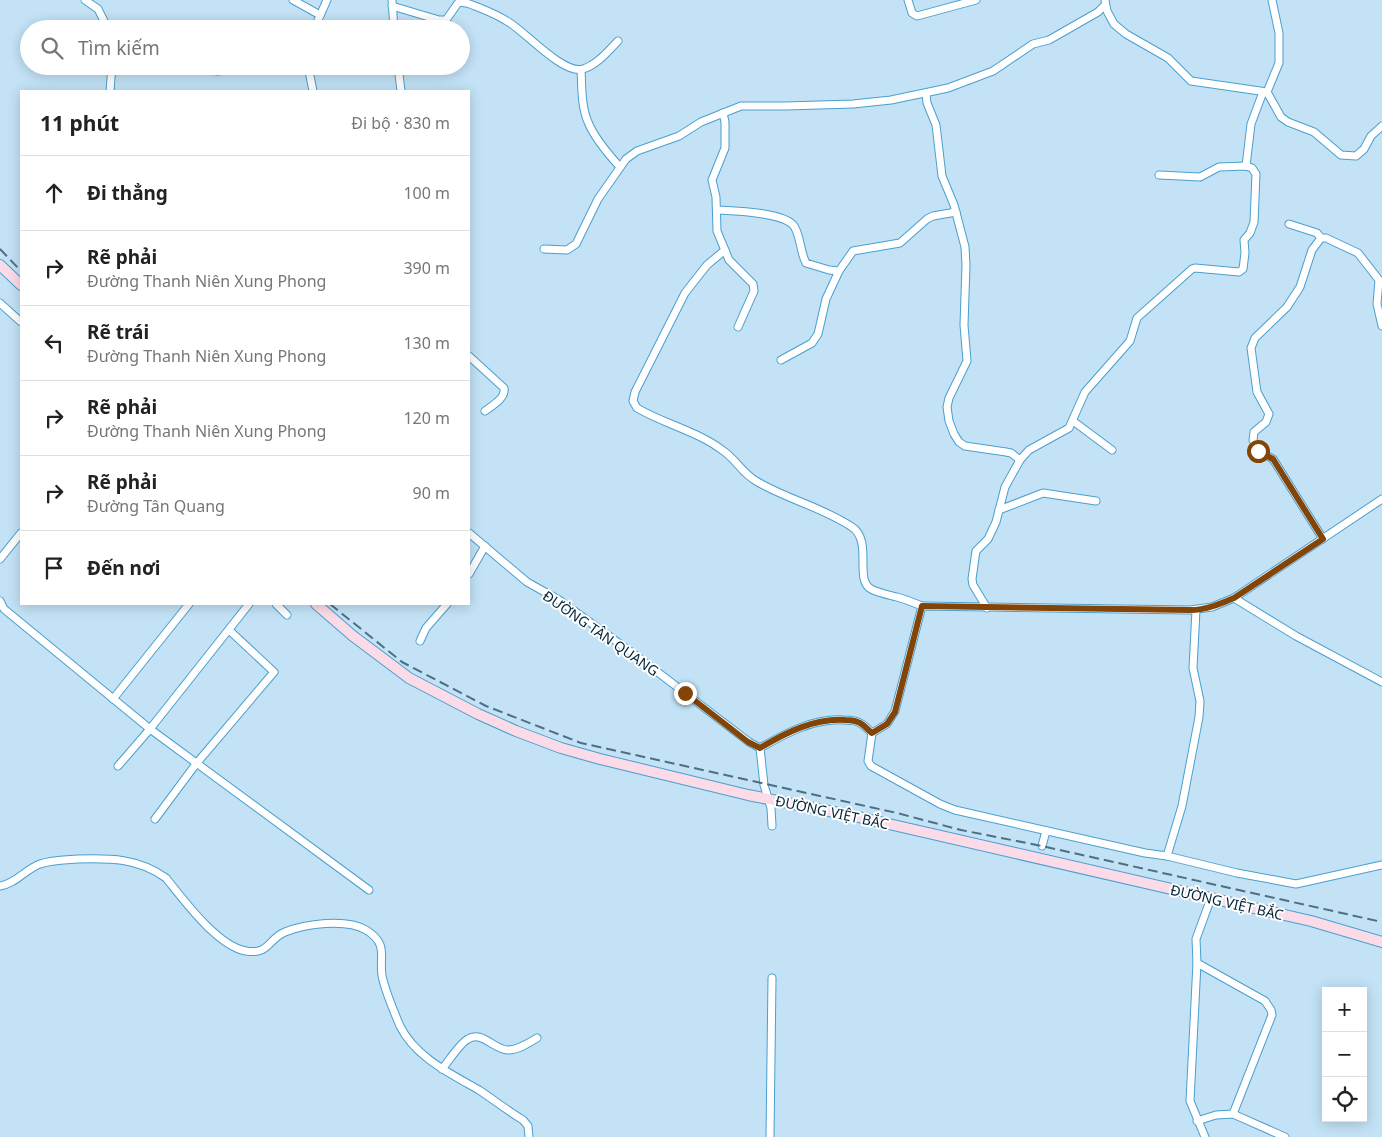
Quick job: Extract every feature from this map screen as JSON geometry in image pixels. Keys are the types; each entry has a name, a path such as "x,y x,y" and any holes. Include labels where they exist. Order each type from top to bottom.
{"main road":[{"path":"0,265 20,284"},
{"name":"ĐƯỜNG VIỆT BẮC","path":"317,605 353,636 409,678 516,732 561,748 600,759 768,798 1311,921 1382,942"}],"street":[{"path":"85,0 98,9 104,20"},
{"path":"293,0 320,15"},
{"path":"318,20 327,0"},
{"path":"908,0 912,13 917,16 976,0"},
{"path":"1246,166 1251,124 1279,63 1278,33 1272,0"},
{"path":"393,20 392,3 439,20 446,20 458,3 470,4 512,23 551,57 574,69 581,70 590,66 618,41"},
{"path":"1105,3 1114,24 1168,58 1191,82 1265,92 1281,116 1288,122 1314,132 1341,156 1356,156 1364,149 1371,136 1382,126"},
{"path":"544,249 567,250 576,244 598,199 620,167 637,151 679,136 697,124 746,105 852,104 891,100 948,88 993,71 1033,44 1048,40 1098,12 1105,3"},
{"path":"581,70 587,121 610,157 620,167"},
{"path":"110,90 111,75"},
{"path":"310,75 313,90"},
{"path":"399,75 401,90"},
{"path":"926,93 927,103 936,125 942,176 956,212 965,248 964,325 967,361 949,398 949,421 959,442 965,446 1006,452 1020,460"},
{"path":"723,113 725,145 712,180 718,210 717,231 732,264 753,284 754,291 738,327"},
{"path":"987,608 972,579 976,551 988,539 996,522 1005,487 1020,460 1029,450 1069,428 1085,392 1130,341 1137,318 1192,269 1239,272 1244,269 1244,240 1250,233 1254,220 1256,174 1252,168 1246,166 1219,167 1200,177 1159,174"},
{"path":"718,210 757,212 789,221 794,226 806,263 839,271"},
{"path":"781,360 812,343 818,334 826,299 839,271 853,251 900,243 927,219 933,216 956,212"},
{"path":"1289,224 1317,233 1321,238 1326,238 1354,250 1379,280 1377,304 1382,326"},
{"path":"1321,238 1312,250 1300,287 1287,307 1255,338 1251,348 1257,392 1269,414 1266,422 1254,432 1253,440 1260,454 1273,459 1323,539"},
{"path":"725,250 707,265 685,294 635,392 634,401 637,408 723,450 739,468 754,480 815,507 853,528 860,534 865,580 872,590 922,606 1196,610 1212,607 1234,598 1382,499"},
{"path":"0,303 20,321"},
{"path":"470,357 504,388 504,396 485,411"},
{"path":"1073,422 1112,450"},
{"path":"999,510 1044,493 1096,501"},
{"path":"0,559 20,534"},
{"name":"ĐƯỜNG TÂN QUANG","path":"470,534 527,582 553,596 638,656 748,742 760,748"},
{"path":"470,572 485,546"},
{"path":"1234,598 1296,636 1382,682"},
{"path":"0,601 2,608 150,729 369,890"},
{"path":"113,699 188,605"},
{"path":"118,766 150,729 248,605"},
{"path":"277,605 287,615"},
{"path":"420,641 426,628 446,605"},
{"path":"872,733 887,724 895,712 922,606"},
{"path":"1167,856 1182,806 1199,717 1200,701 1193,668 1196,610"},
{"path":"155,819 196,764 274,672 229,630"},
{"path":"772,826 771,808 764,785 760,748 780,736 814,722 832,719 862,723 872,733"},
{"path":"872,733 868,761 870,766 940,804 955,810 1237,873 1296,884 1382,865"},
{"path":"1042,846 1046,831"},
{"path":"0,886 9,884 38,864 57,860 110,858 145,866 159,873 166,878 208,927 230,944 246,951 264,949 282,934 308,926 347,923 357,925 374,936 381,948 383,980 400,1026 416,1047 442,1069 523,1120 528,1126 529,1137"},
{"path":"1205,1137 1190,1101 1197,963 1196,939 1211,898"},
{"path":"1197,963 1265,1001 1271,1010 1272,1015 1234,1114"},
{"path":"770,1137 772,978"},
{"path":"442,1069 465,1041 471,1037 480,1037 507,1050 523,1046 538,1038"},
{"path":"1198,1121 1216,1115 1234,1114 1285,1137"}],"railway":[{"path":"0,249 20,270"},
{"path":"331,605 402,662 486,706 581,743 897,813 961,830 1042,846 1382,922"}],"route":[{"path":"685,693 748,742 760,748 780,736 814,722 832,719 862,723 872,733 887,724 895,712 922,606 1196,610 1212,607 1234,598 1323,539 1273,459 1260,454 1258,451"}]}
